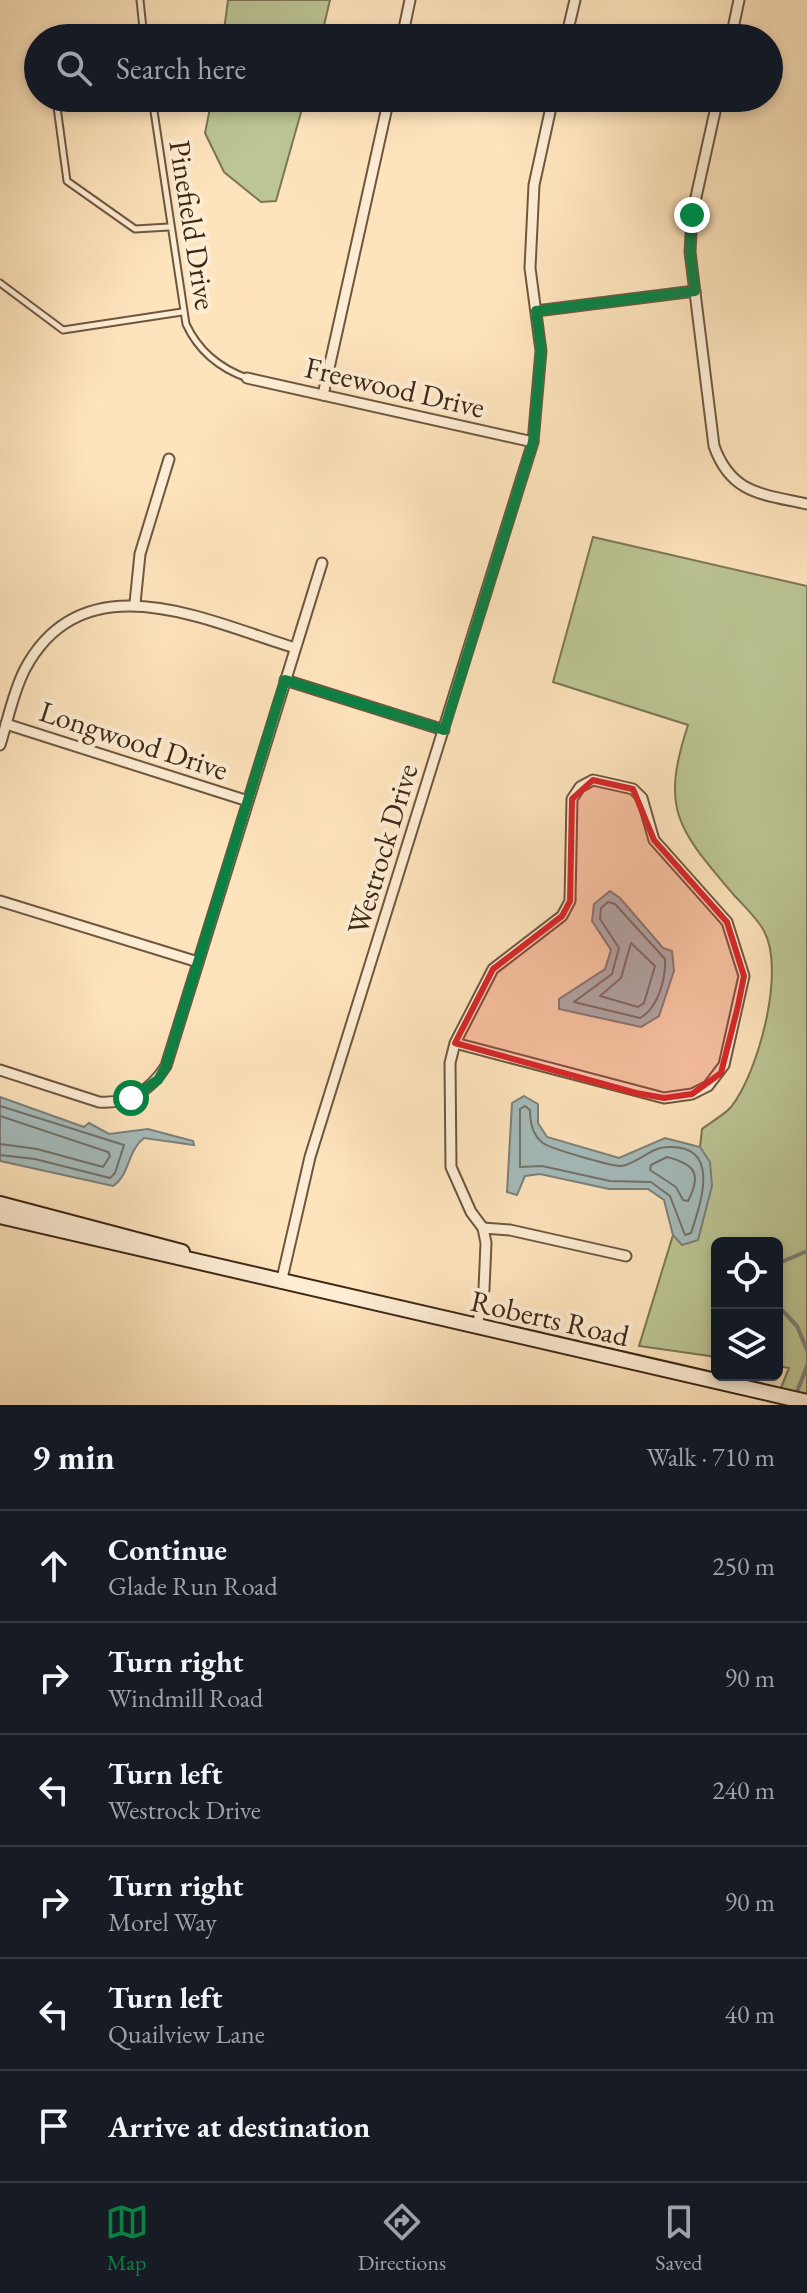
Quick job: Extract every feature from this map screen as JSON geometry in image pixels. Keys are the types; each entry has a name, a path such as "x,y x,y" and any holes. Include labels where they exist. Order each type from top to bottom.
{"main road":[{"name":"Roberts Road","path":"0,1204 138,1238 281,1283"},
{"name":"Roberts Road","path":"0,1216 799,1400"}],"street":[{"path":"405,24 410,0"},
{"path":"569,24 575,0"},
{"path":"734,24 739,0"},
{"path":"323,395 386,112"},
{"name":"Westrock Drive","path":"281,1283 310,1157 533,442 541,351 530,268 534,185 550,112"},
{"path":"715,112 692,215 690,252 714,446 722,467 735,482 752,491 807,504"},
{"path":"536,311 695,291"},
{"name":"Freewood Drive","path":"247,378 533,442"},
{"path":"135,603 140,554 169,459"},
{"path":"0,1070 99,1102 131,1098 158,1080 166,1066 322,563"},
{"path":"0,745 24,672 49,638 82,616 135,603 165,608 295,648"},
{"path":"285,680 444,730"},
{"name":"Longwood Drive","path":"6,724 248,801"},
{"path":"455,1043 664,1098 692,1094 708,1086 721,1073 744,976 727,922 654,840 642,798 633,789 593,780 580,787 572,799 570,901 556,922 493,969 455,1043 450,1063 451,1167 471,1212 483,1228 486,1243 484,1289 477,1328"},
{"path":"0,901 198,962"},
{"path":"483,1228 510,1230 626,1256"}],"lane":[{"path":"140,0 142,24"},
{"path":"58,112 67,181 135,229 169,227"},
{"name":"Pinefield Drive","path":"154,112 182,312 192,338 203,350 220,366 247,378"},
{"path":"0,283 63,330 182,312"}],"highlighted area":[{"path":"593,780 633,789 654,840 727,922 744,976 738,1006 721,1073 692,1094 664,1098 636,1093 455,1043 493,969 562,916 570,901 572,799"}],"green space":[{"path":"228,0 330,0 324,24 225,24"},
{"path":"209,112 301,112 276,201 261,202 224,172 205,133"},
{"path":"593,537 807,586 807,1402 778,1395 789,1368 783,1367 783,1237 711,1237 711,1356 639,1346 700,1147 702,1129 731,1107 751,1071 759,1047 770,995 770,949 761,926 714,872 679,817 675,778 688,725 553,682"}],"water":[{"path":"610,891 620,898 663,948 672,951 674,971 659,1016 641,1027 559,1009 559,999 605,969 611,950 592,921 594,904"},
{"path":"524,1096 538,1104 538,1123 547,1137 619,1158 665,1138 700,1147 710,1162 712,1186 698,1240 682,1245 673,1235 664,1200 648,1189 609,1189 540,1174 525,1176 517,1195 507,1192 512,1103"},
{"path":"0,1097 84,1127 89,1123 109,1134 148,1129 193,1141 194,1145 144,1138 134,1149 123,1176 113,1186 0,1161"}],"waterway":[{"path":"783,1261 807,1251"},
{"path":"781,1309 797,1326 807,1350"},
{"path":"795,1397 807,1366"}],"route":[{"path":"131,1098 158,1080 166,1066 285,680 444,730 533,442 541,351 536,311 695,291 690,252 692,215"}]}
